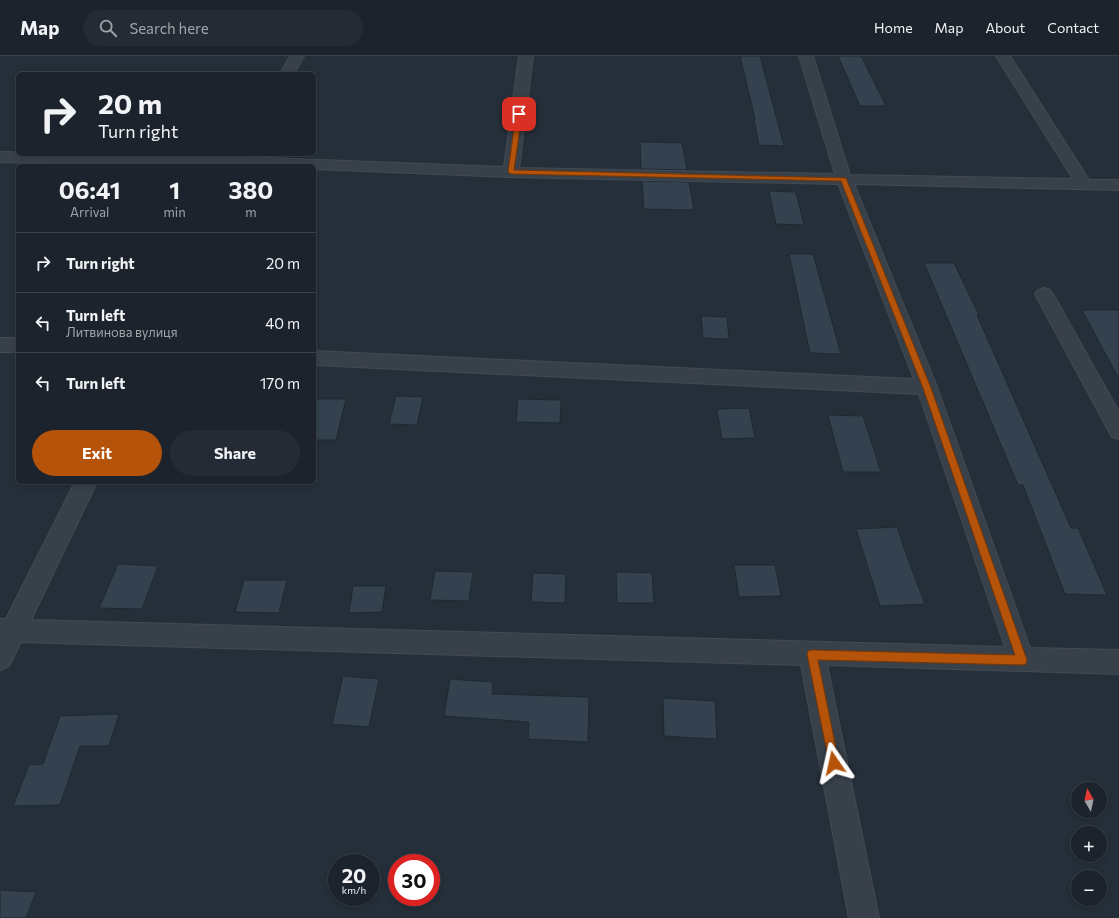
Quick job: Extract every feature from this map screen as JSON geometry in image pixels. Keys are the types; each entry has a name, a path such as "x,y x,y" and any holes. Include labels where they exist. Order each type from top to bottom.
{"street":[{"path":"288,72 296,56"},
{"path":"511,172 526,56"},
{"path":"806,56 844,179 927,388 1022,660"},
{"path":"1003,56 1084,184"},
{"path":"0,157 241,161 315,164"},
{"path":"316,164 511,172 1119,185"},
{"path":"1044,294 1119,431"},
{"path":"0,345 16,345"},
{"path":"316,358 927,388"},
{"path":"0,658 7,631 85,484"},
{"path":"7,631 1119,662"},
{"path":"812,654 864,918"}],"building":[{"path":"740,56 760,56 784,146 759,145 755,119"},
{"path":"838,56 861,56 886,106 860,106"},
{"path":"640,142 682,143 687,170 641,169"},
{"path":"642,181 689,182 694,210 644,209"},
{"path":"769,191 796,192 804,225 776,224"},
{"path":"789,254 813,254 841,354 810,353"},
{"path":"924,263 954,263 979,315 977,315 1071,528 1078,528 1107,595 1065,594 1023,485 1018,485"},
{"path":"1082,310 1119,310 1119,379"},
{"path":"701,316 727,317 729,339 703,338"},
{"path":"396,396 423,397 417,425 389,424"},
{"path":"316,399 346,399 336,440 316,440"},
{"path":"518,399 561,400 560,423 516,422"},
{"path":"749,408 755,438 722,439 717,409"},
{"path":"828,415 863,416 881,472 843,472"},
{"path":"897,527 925,604 880,606 856,529"},
{"path":"118,564 158,566 142,609 99,608"},
{"path":"734,565 775,565 781,596 739,597"},
{"path":"435,571 473,572 469,601 430,600"},
{"path":"616,572 652,573 654,603 617,603"},
{"path":"533,573 566,574 565,603 531,602"},
{"path":"244,580 287,580 279,613 235,612"},
{"path":"353,586 386,586 382,612 349,613"},
{"path":"343,676 379,679 369,727 332,724"},
{"path":"450,679 493,682 492,694 589,697 588,742 528,739 529,722 444,716"},
{"path":"663,698 715,701 717,739 664,736"},
{"path":"119,714 109,746 80,746 60,805 13,806 29,765 43,764 60,716"},
{"path":"0,890 36,892 26,918 0,918"}],"route":[{"path":"519,114 511,172 844,179 927,388 1022,660 812,654 834,763"}]}
